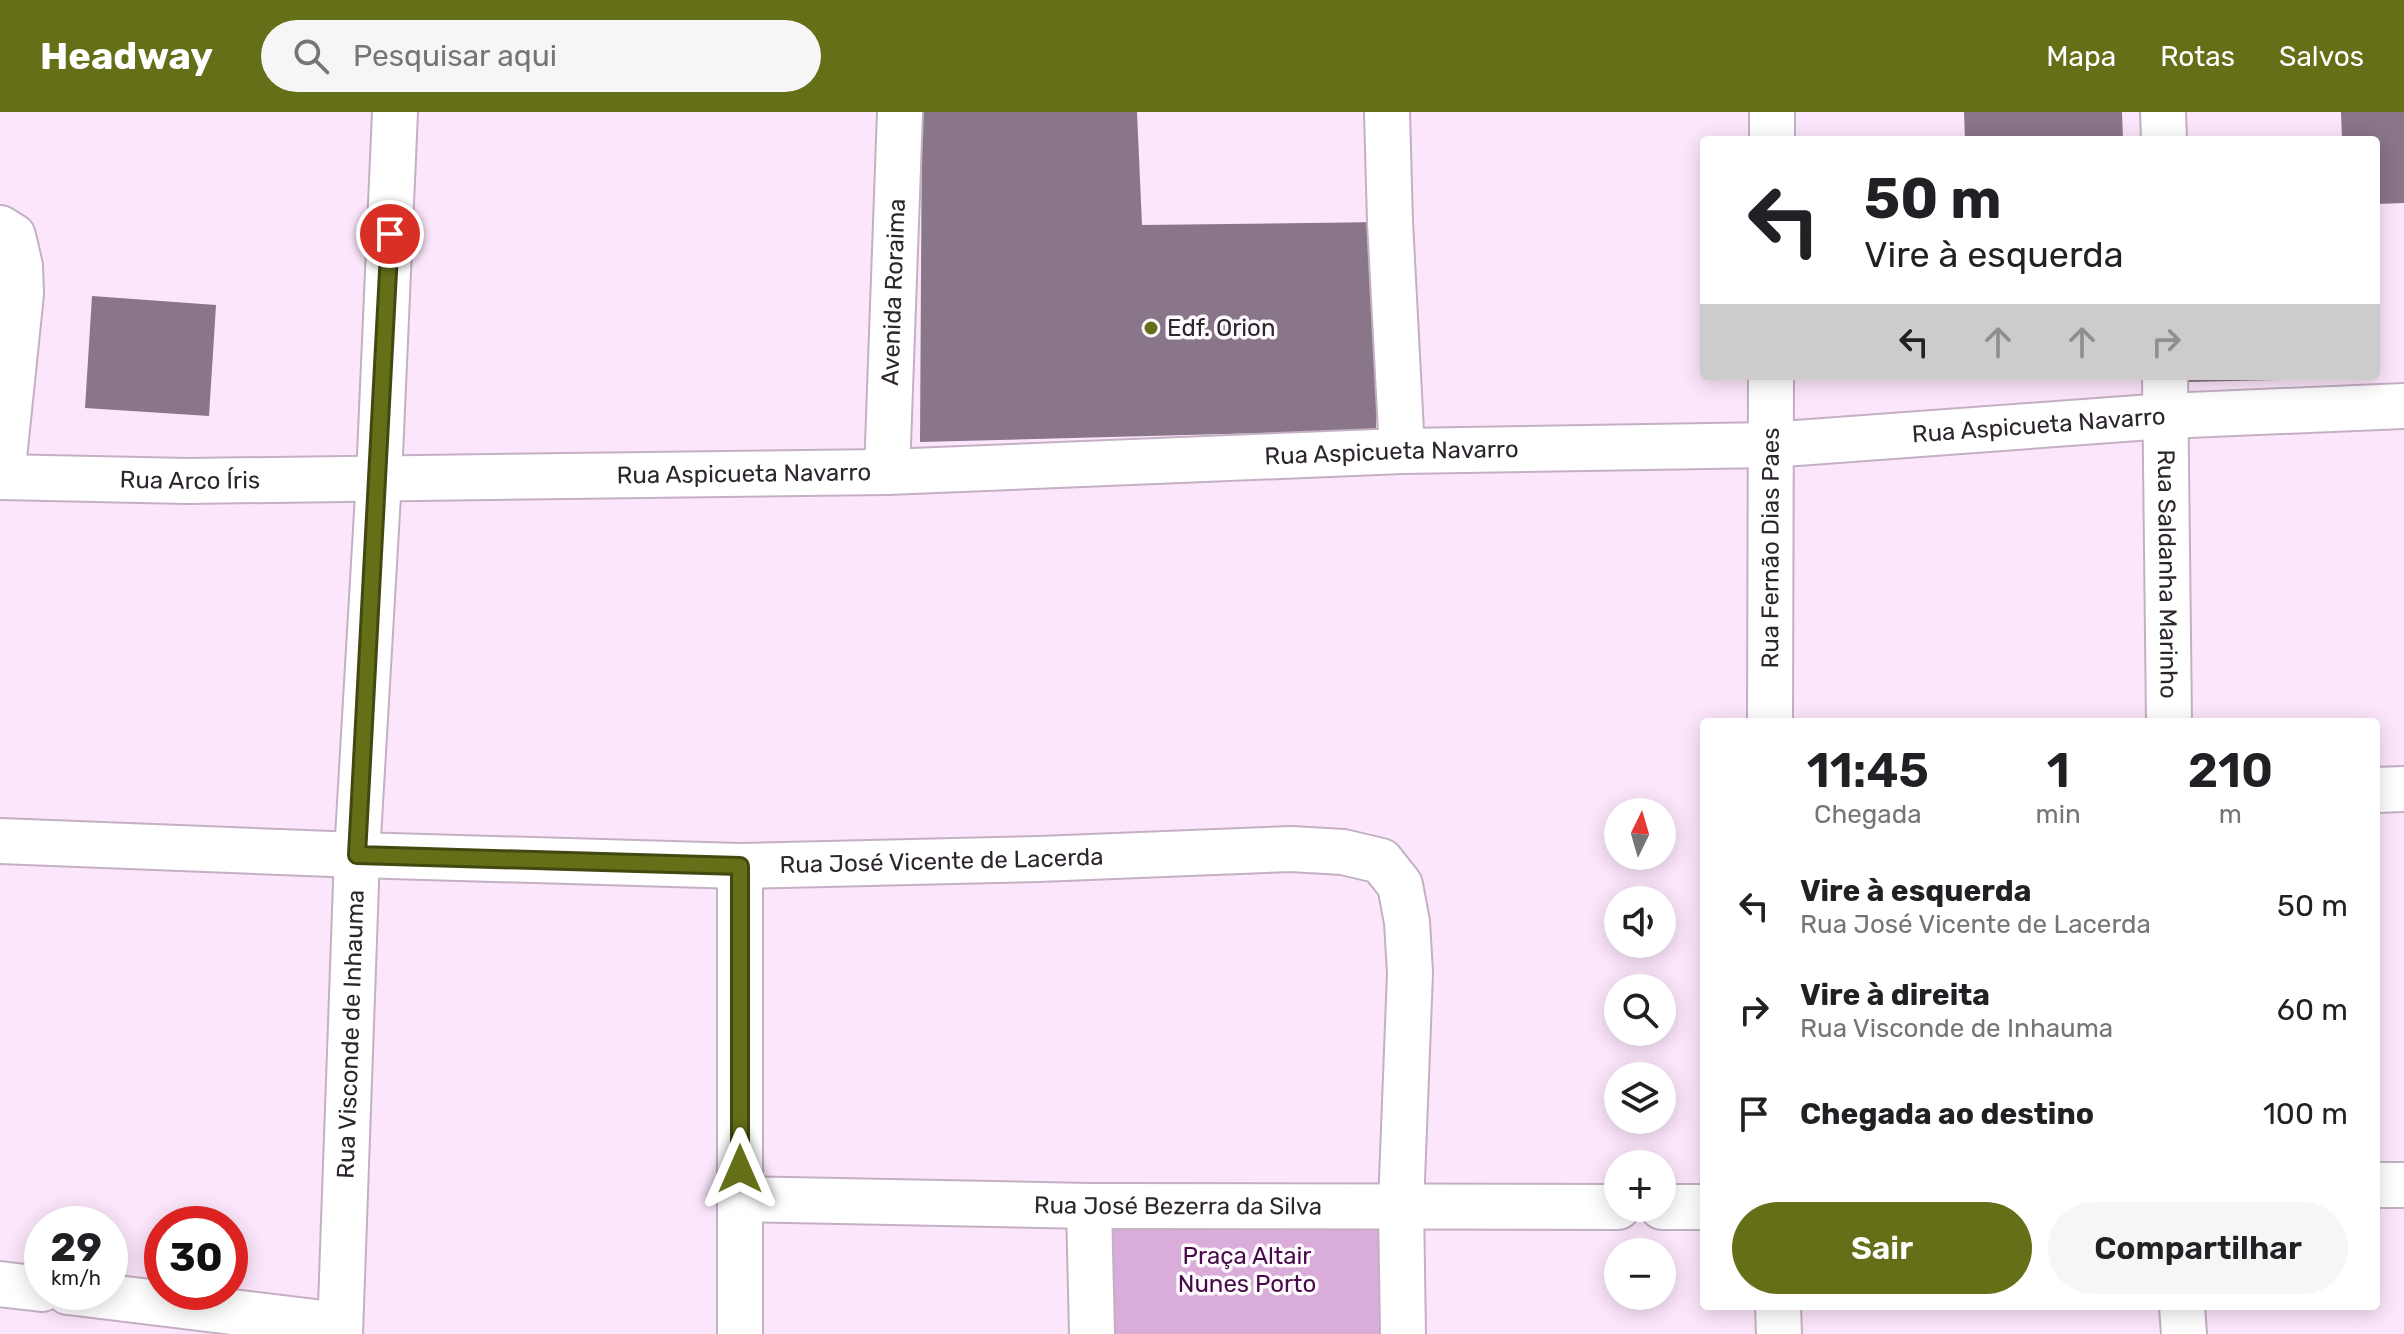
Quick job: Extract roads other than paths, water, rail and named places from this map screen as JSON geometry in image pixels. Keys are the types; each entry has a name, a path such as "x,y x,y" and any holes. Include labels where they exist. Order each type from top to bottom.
{"street":[{"name":"Rua Visconde de Inhauma","path":"340,1330 357,855 379,478 395,112"},
{"name":"Avenida Roraima","path":"887,472 900,112"},
{"path":"1387,112 1402,451"},
{"path":"1772,112 1772,136"},
{"path":"2163,112 2164,136"},
{"path":"0,228 13,236 20,266 21,294 1,477"},
{"name":"Rua Fernão Dias Paes","path":"1770,718 1771,380"},
{"name":"Rua Aspicueta Navarro","path":"379,478 887,472 1402,451 1770,445 2165,396 2404,406"},
{"name":"Rua Saldanha Marinho","path":"2165,396 2169,718"},
{"name":"Rua Arco Íris","path":"1,477 187,481 379,478"},
{"path":"2380,790 2404,789"},
{"name":"Rua José Vicente de Lacerda","path":"0,841 740,866 1291,849 1343,852 1381,861 1400,885 1407,922 1410,973 1401,1206"},
{"path":"740,866 740,1334"},
{"path":"2380,1185 2404,1185"},
{"name":"Rua José Bezerra da Silva","path":"740,1199 1089,1206 1604,1207"},
{"path":"1089,1206 1092,1334"},
{"path":"1401,1206 1403,1334"},
{"path":"1676,1207 1700,1207"},
{"path":"0,1284 24,1287"},
{"path":"128,1300 340,1330"},
{"path":"1778,1310 1779,1334"},
{"path":"2182,1310 2184,1334"}],"place":[{"name":"Edf. Orion","path":"1151,328"}],"park label":[{"name":"Praça Altair Nunes Porto","path":"1247,1270"}]}
